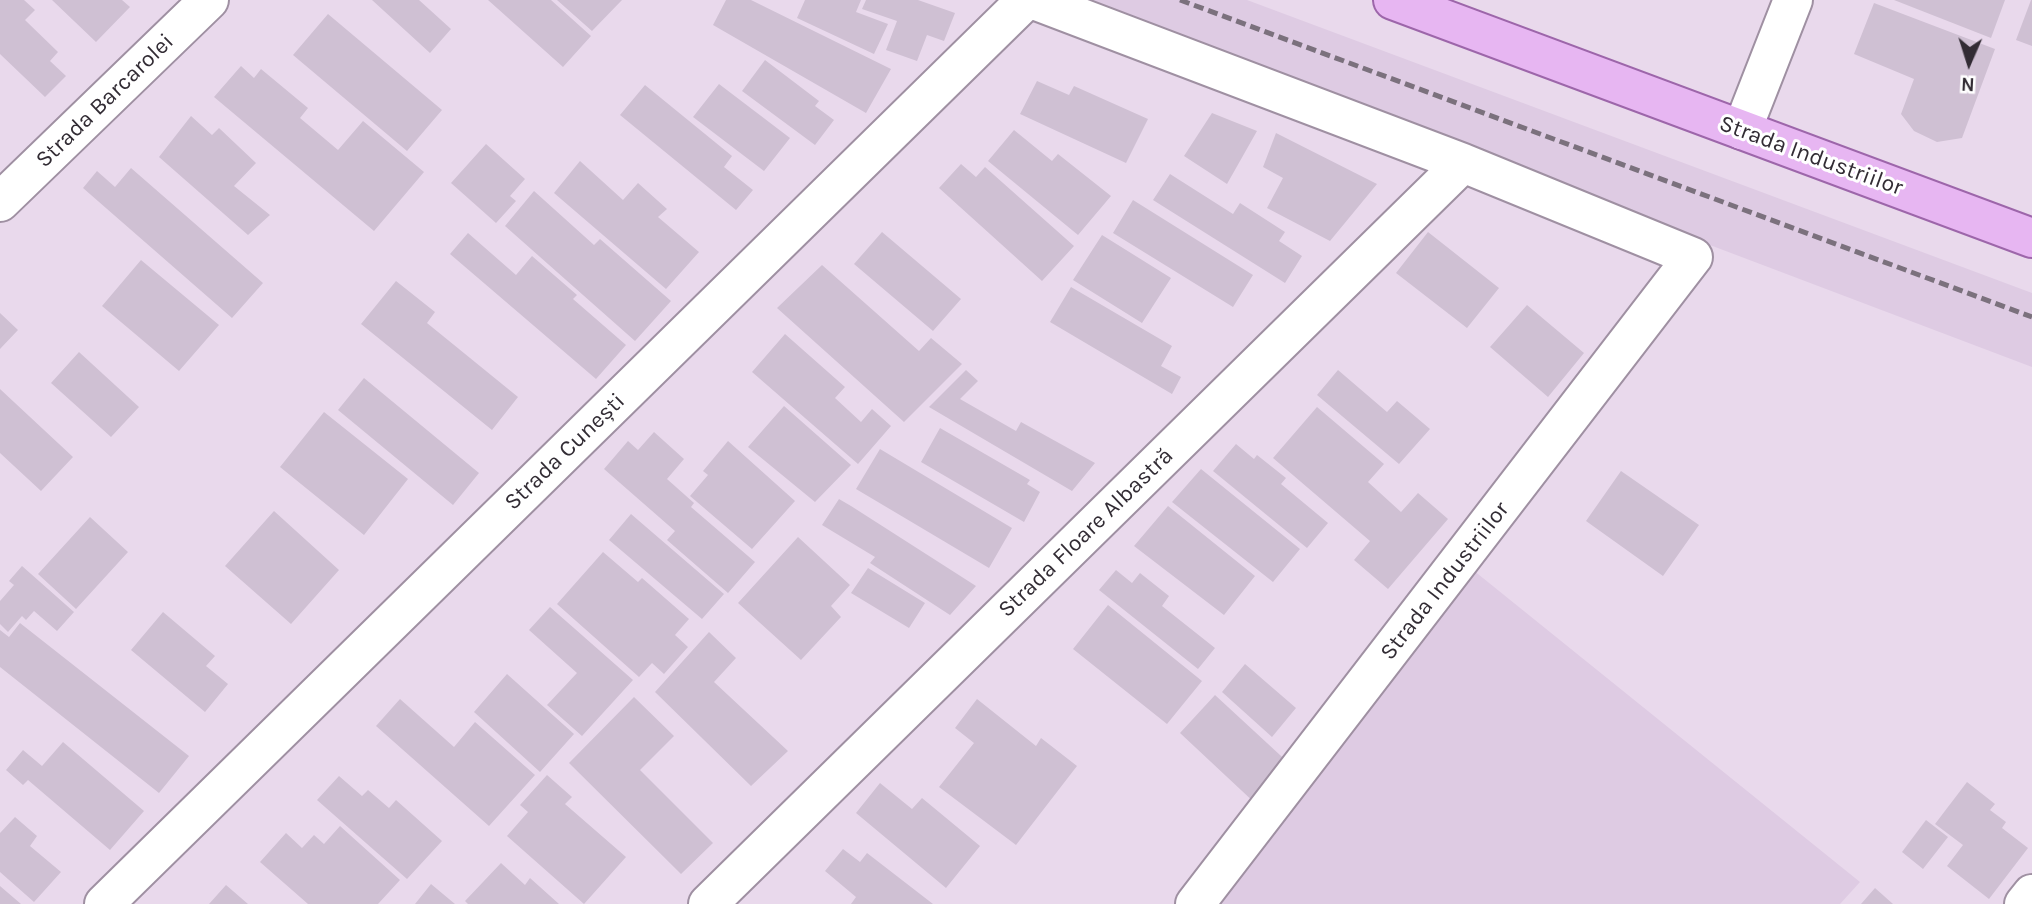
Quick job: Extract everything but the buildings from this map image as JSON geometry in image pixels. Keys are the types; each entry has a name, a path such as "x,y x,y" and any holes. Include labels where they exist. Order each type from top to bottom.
{"main road":[{"name":"Strada Industriilor","path":"1393,0 2032,238"}],"street":[{"name":"Strada Barcarolei","path":"0,202 209,0"},
{"name":"Strada Cunești","path":"104,904 1026,0"},
{"path":"1034,0 1463,163"},
{"path":"1742,130 1793,0"},
{"name":"Strada Industriilor","path":"1195,904 1693,257 1463,163"},
{"name":"Strada Floare Albastră","path":"709,904 1463,163"},
{"path":"2024,904 2032,894"}],"shaded area":[{"path":"1063,0 1247,0 2032,293 2032,367"},
{"path":"1473,570 1860,882 1840,904 1207,904"}],"railway":[{"path":"1180,0 2032,317"}]}
